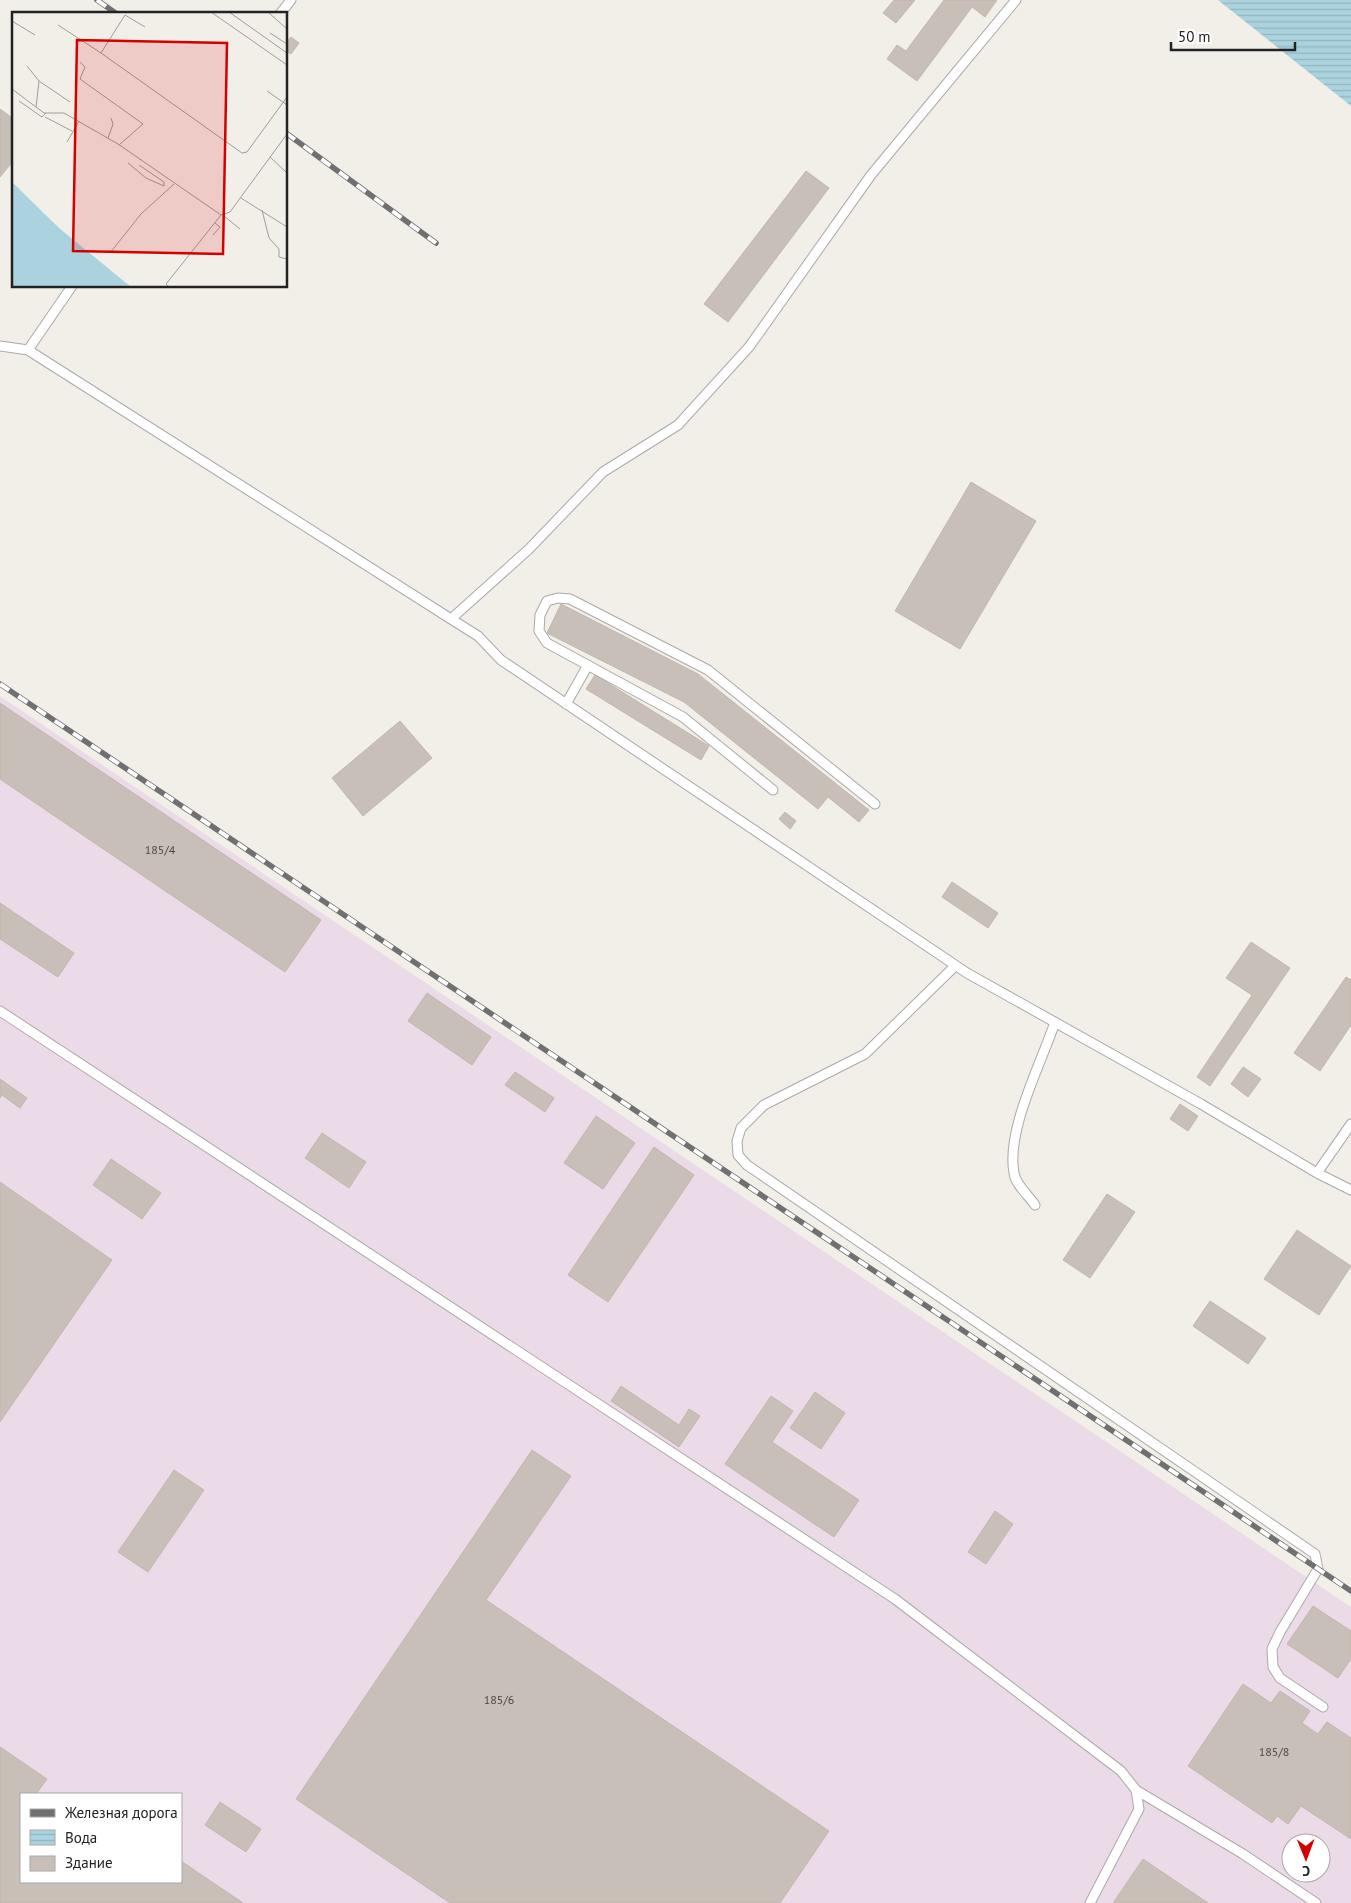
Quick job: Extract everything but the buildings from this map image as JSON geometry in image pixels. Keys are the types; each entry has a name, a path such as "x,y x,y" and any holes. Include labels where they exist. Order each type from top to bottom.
{"lane":[{"path":"282,12 291,0"},
{"path":"451,618 529,549 604,472 678,425 749,347 871,175 1016,0"},
{"path":"28,350 71,288"},
{"path":"0,346 28,350 451,618 478,636 501,660 956,966 1201,1104 1317,1173 1351,1190"},
{"path":"773,790 683,717 547,643 539,631 540,615 547,601 558,598 570,599 708,670 875,804"},
{"path":"566,704 588,665"},
{"path":"956,966 865,1054 764,1105 741,1128 737,1141 738,1155 747,1165 1315,1554 1318,1569 1272,1649 1273,1667 1280,1678 1323,1707"},
{"path":"0,1011 895,1599 1121,1771 1136,1790 1243,1854 1316,1903"},
{"path":"1035,1205 1014,1176 1013,1158 1018,1121 1054,1022"},
{"path":"1317,1173 1351,1124"},
{"path":"1090,1903 1139,1809 1136,1790"}],"shaded area":[{"path":"0,696 1351,1607 1351,1903 0,1903"}],"water":[{"path":"1218,0 1351,0 1351,106"}],"railway":[{"path":"97,0 114,12"},
{"path":"288,134 436,243"},
{"path":"0,684 1351,1591"}]}
